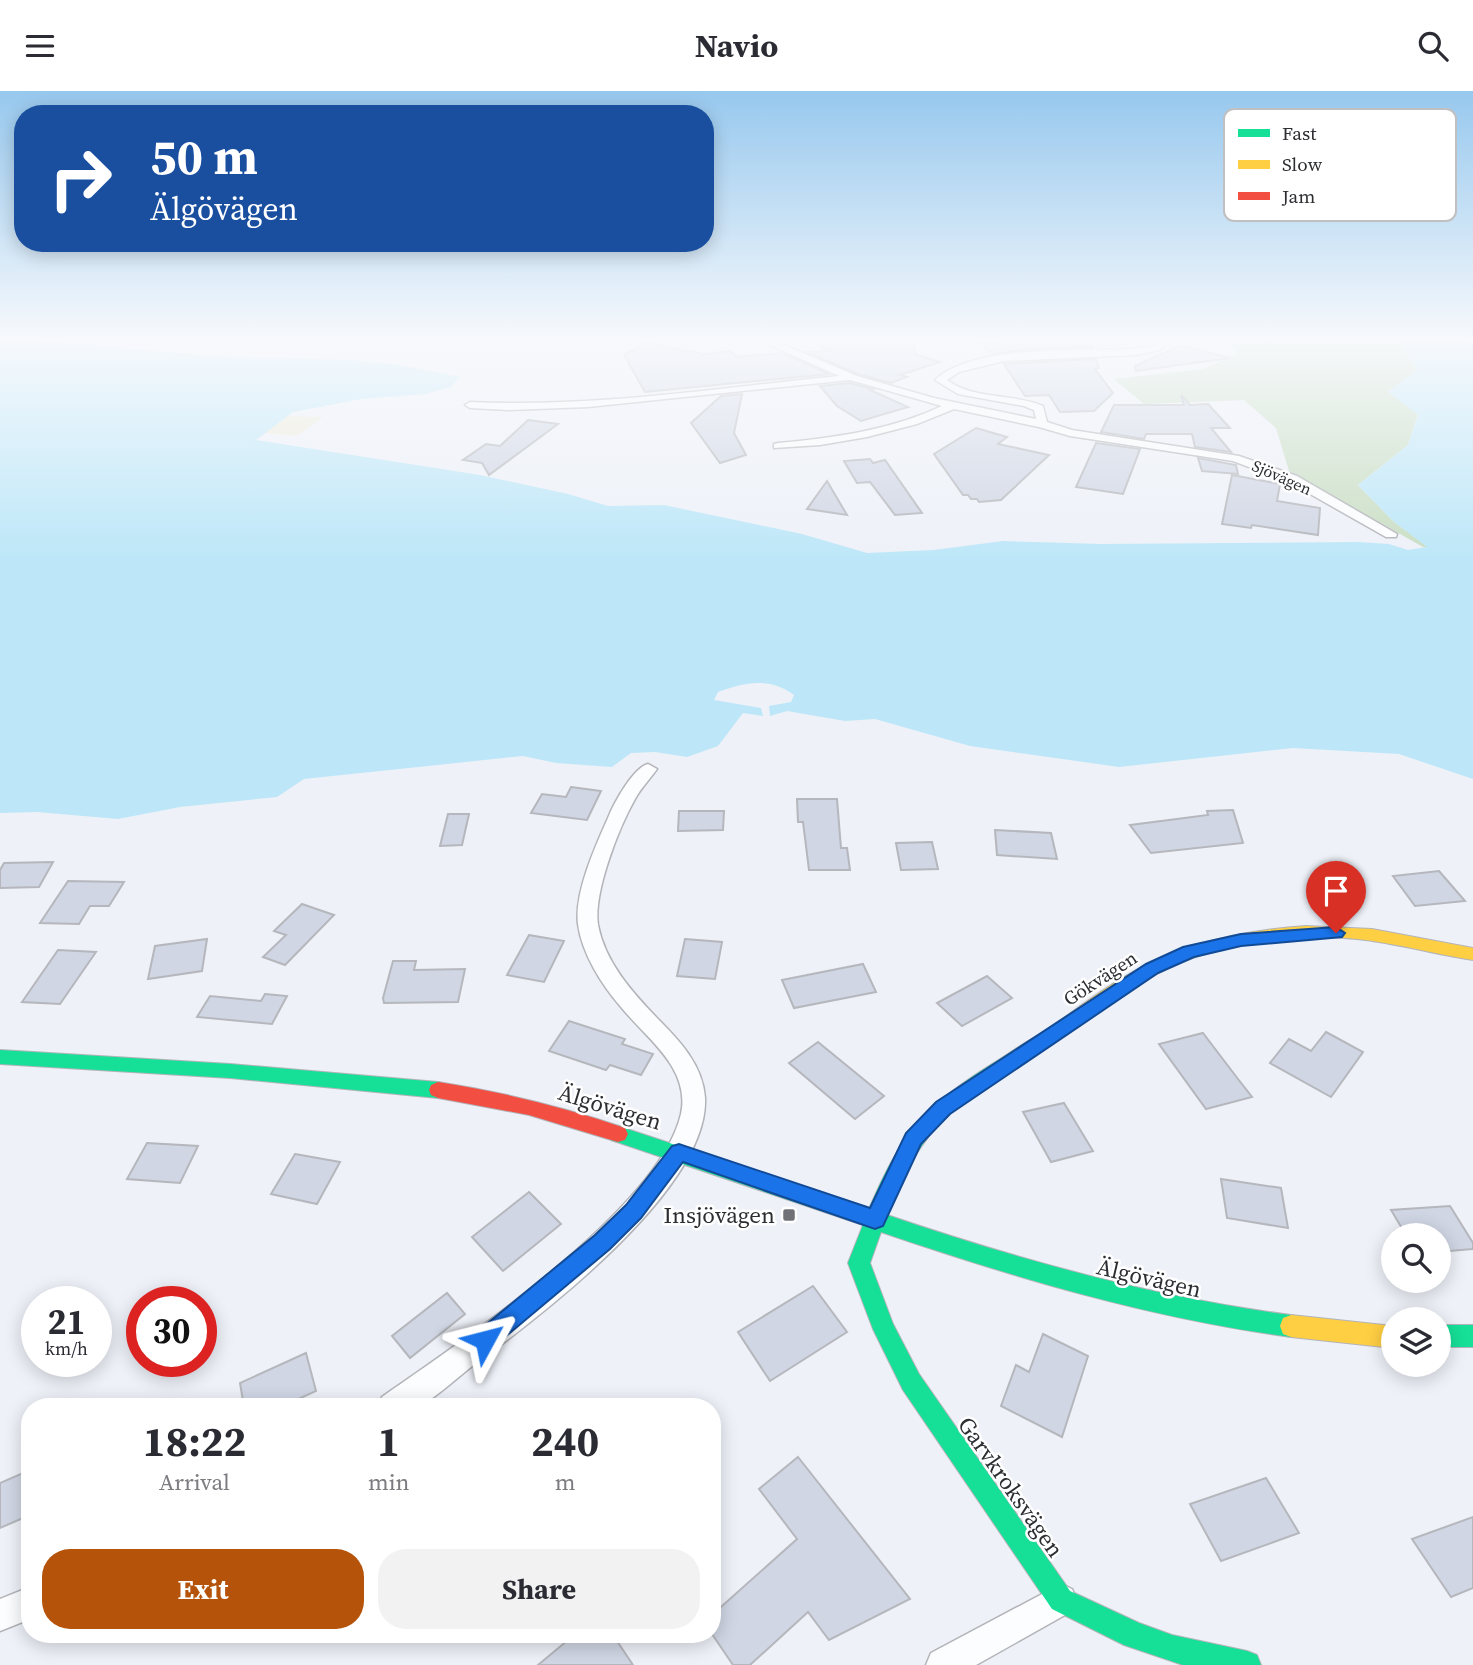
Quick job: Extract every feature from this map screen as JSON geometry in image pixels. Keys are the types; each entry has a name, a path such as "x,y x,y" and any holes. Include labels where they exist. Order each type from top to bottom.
{"street":[{"path":"778,446 852,436 941,411"},
{"name":"Sjövägen","path":"979,411 1042,424 1070,433 1204,451 1247,461 1293,479 1391,534"},
{"path":"1040,411 1042,424"},
{"path":"404,1398 485,1340 587,1257 634,1212 679,1152 693,1113 694,1095 688,1070 677,1050 635,1009 600,962 587,922 598,869 625,800 648,769"},
{"name":"Gökvägen","path":"875,1219 914,1139 943,1108 1152,969 1189,951 1279,936 1343,933 1473,954"},
{"name":"Älgövägen","path":"0,1057 230,1071 425,1087 472,1094 565,1116 679,1152 973,1254 1160,1306 1243,1321 1381,1336"},
{"name":"Garvkroksvägen","path":"875,1219 859,1263 884,1329 911,1382 1061,1600 1134,1635 1172,1649 1247,1665"},
{"path":"1451,1336 1473,1336"},
{"path":"943,1665 1061,1600"},
{"path":"0,1615 21,1607"}],"green space":[{"path":"1257,411 1415,411 1418,414 1408,445 1358,485 1393,521 1428,547 1423,547 1289,471 1276,428"}],"sand":[{"path":"284,416 323,417 297,436 265,433"}],"water":[{"path":"0,411 296,411 256,440 480,475 568,494 608,506 664,505 802,534 867,553 934,550 1003,541 1101,544 1358,542 1389,544 1408,550 1427,547 1393,521 1358,485 1408,445 1418,415 1413,411 1473,411 1473,779 1399,754 1293,748 1119,767 970,746 875,719 845,721 787,711 770,716 769,706 791,702 794,695 785,689 757,683 718,692 714,700 761,708 763,716 743,713 718,746 687,757 655,752 631,753 612,767 556,763 523,756 304,779 277,797 180,807 118,819 37,812 0,813"}],"building":[{"path":"704,411 738,411 734,433 746,455 720,463 691,423"},
{"path":"846,411 893,411 861,421"},
{"path":"1111,411 1215,411 1230,428 1211,428 1231,452 1195,447 1192,434 1146,434 1144,439 1101,432"},
{"path":"528,420 558,424 489,475 482,463 463,460 486,444 500,446"},
{"path":"976,428 1007,437 998,444 1049,455 1001,500 979,502 963,495 934,454"},
{"path":"1096,443 1140,449 1123,494 1076,487"},
{"path":"1198,458 1236,465 1238,474 1202,471"},
{"path":"870,459 873,463 885,460 922,513 895,515 870,482 857,483 844,461"},
{"path":"1232,475 1280,484 1277,501 1320,508 1318,535 1252,525 1251,528 1222,524"},
{"path":"827,481 847,515 807,509"},
{"path":"571,787 601,791 587,820 531,813 542,794 566,797"},
{"path":"797,799 837,799 841,848 847,848 850,870 809,870 803,822 798,822"},
{"path":"1233,810 1243,843 1151,853 1130,825 1208,815 1207,811"},
{"path":"679,811 724,811 723,830 678,831"},
{"path":"448,814 469,814 462,845 440,846"},
{"path":"995,830 1051,833 1057,859 997,855"},
{"path":"932,842 938,869 901,870 896,843"},
{"path":"53,862 39,887 0,888 0,870 4,863"},
{"path":"1439,871 1465,901 1415,906 1393,876"},
{"path":"68,881 124,882 109,906 90,906 79,924 40,923"},
{"path":"302,904 334,915 285,965 263,957 286,935 274,931"},
{"path":"529,935 564,941 544,982 507,975"},
{"path":"207,939 202,971 148,979 155,946"},
{"path":"685,939 722,942 715,979 677,976"},
{"path":"58,950 96,952 60,1004 22,1002"},
{"path":"393,961 416,961 414,970 465,969 458,1002 384,1003"},
{"path":"863,964 876,992 794,1008 782,980"},
{"path":"987,976 1012,998 962,1026 937,1003"},
{"path":"265,994 287,996 272,1024 197,1017 210,996 261,1001"},
{"path":"569,1021 625,1039 622,1044 653,1054 641,1075 610,1065 606,1070 549,1051"},
{"path":"1326,1032 1363,1052 1331,1097 1270,1063 1289,1039 1311,1051"},
{"path":"1203,1033 1252,1097 1206,1109 1159,1044"},
{"path":"818,1042 884,1096 855,1119 789,1063"},
{"path":"1064,1103 1093,1151 1051,1162 1023,1112"},
{"path":"147,1143 198,1146 180,1183 127,1179"},
{"path":"295,1154 340,1162 317,1204 271,1194"},
{"path":"1221,1179 1281,1188 1288,1228 1227,1218"},
{"path":"529,1192 561,1224 503,1271 472,1237"},
{"path":"1450,1206 1473,1243 1473,1249 1451,1251 1451,1223 1399,1223 1391,1210"},
{"path":"813,1286 847,1332 770,1381 738,1332"},
{"path":"447,1293 465,1314 410,1358 392,1336"},
{"path":"1043,1334 1088,1356 1062,1437 1001,1406 1016,1365 1029,1372"},
{"path":"306,1353 316,1391 301,1398 242,1398 240,1383"},
{"path":"798,1457 910,1599 829,1640 808,1612 750,1665 733,1665 718,1643 721,1643 721,1607 797,1539 759,1489"},
{"path":"21,1474 21,1519 0,1528 0,1483"},
{"path":"1266,1478 1299,1533 1221,1561 1190,1504"},
{"path":"1473,1517 1473,1588 1451,1597 1412,1539"},
{"path":"564,1643 618,1643 633,1665 538,1665"}],"traffic: fast":[{"path":"1047,1039 975,1085 925,1126 898,1168 859,1263 884,1329 911,1382 1061,1600 1134,1635 1172,1649 1247,1665"},
{"path":"0,1057 230,1071 438,1090"},
{"path":"618,1134 930,1239 1082,1286 1186,1310 1291,1326"},
{"path":"1451,1336 1473,1336"}],"traffic: slow":[{"path":"1047,1039 1140,975 1177,958 1227,942 1306,932 1357,933 1473,954"},
{"path":"1291,1326 1381,1336"}],"traffic: jam":[{"path":"438,1090 529,1107 618,1134"}],"place":[{"name":"Insjövägen","path":"789,1215"}],"route":[{"path":"485,1340 587,1257 634,1212 679,1152 875,1219 914,1139 943,1108 1152,969 1189,951 1241,940 1336,933"}]}
